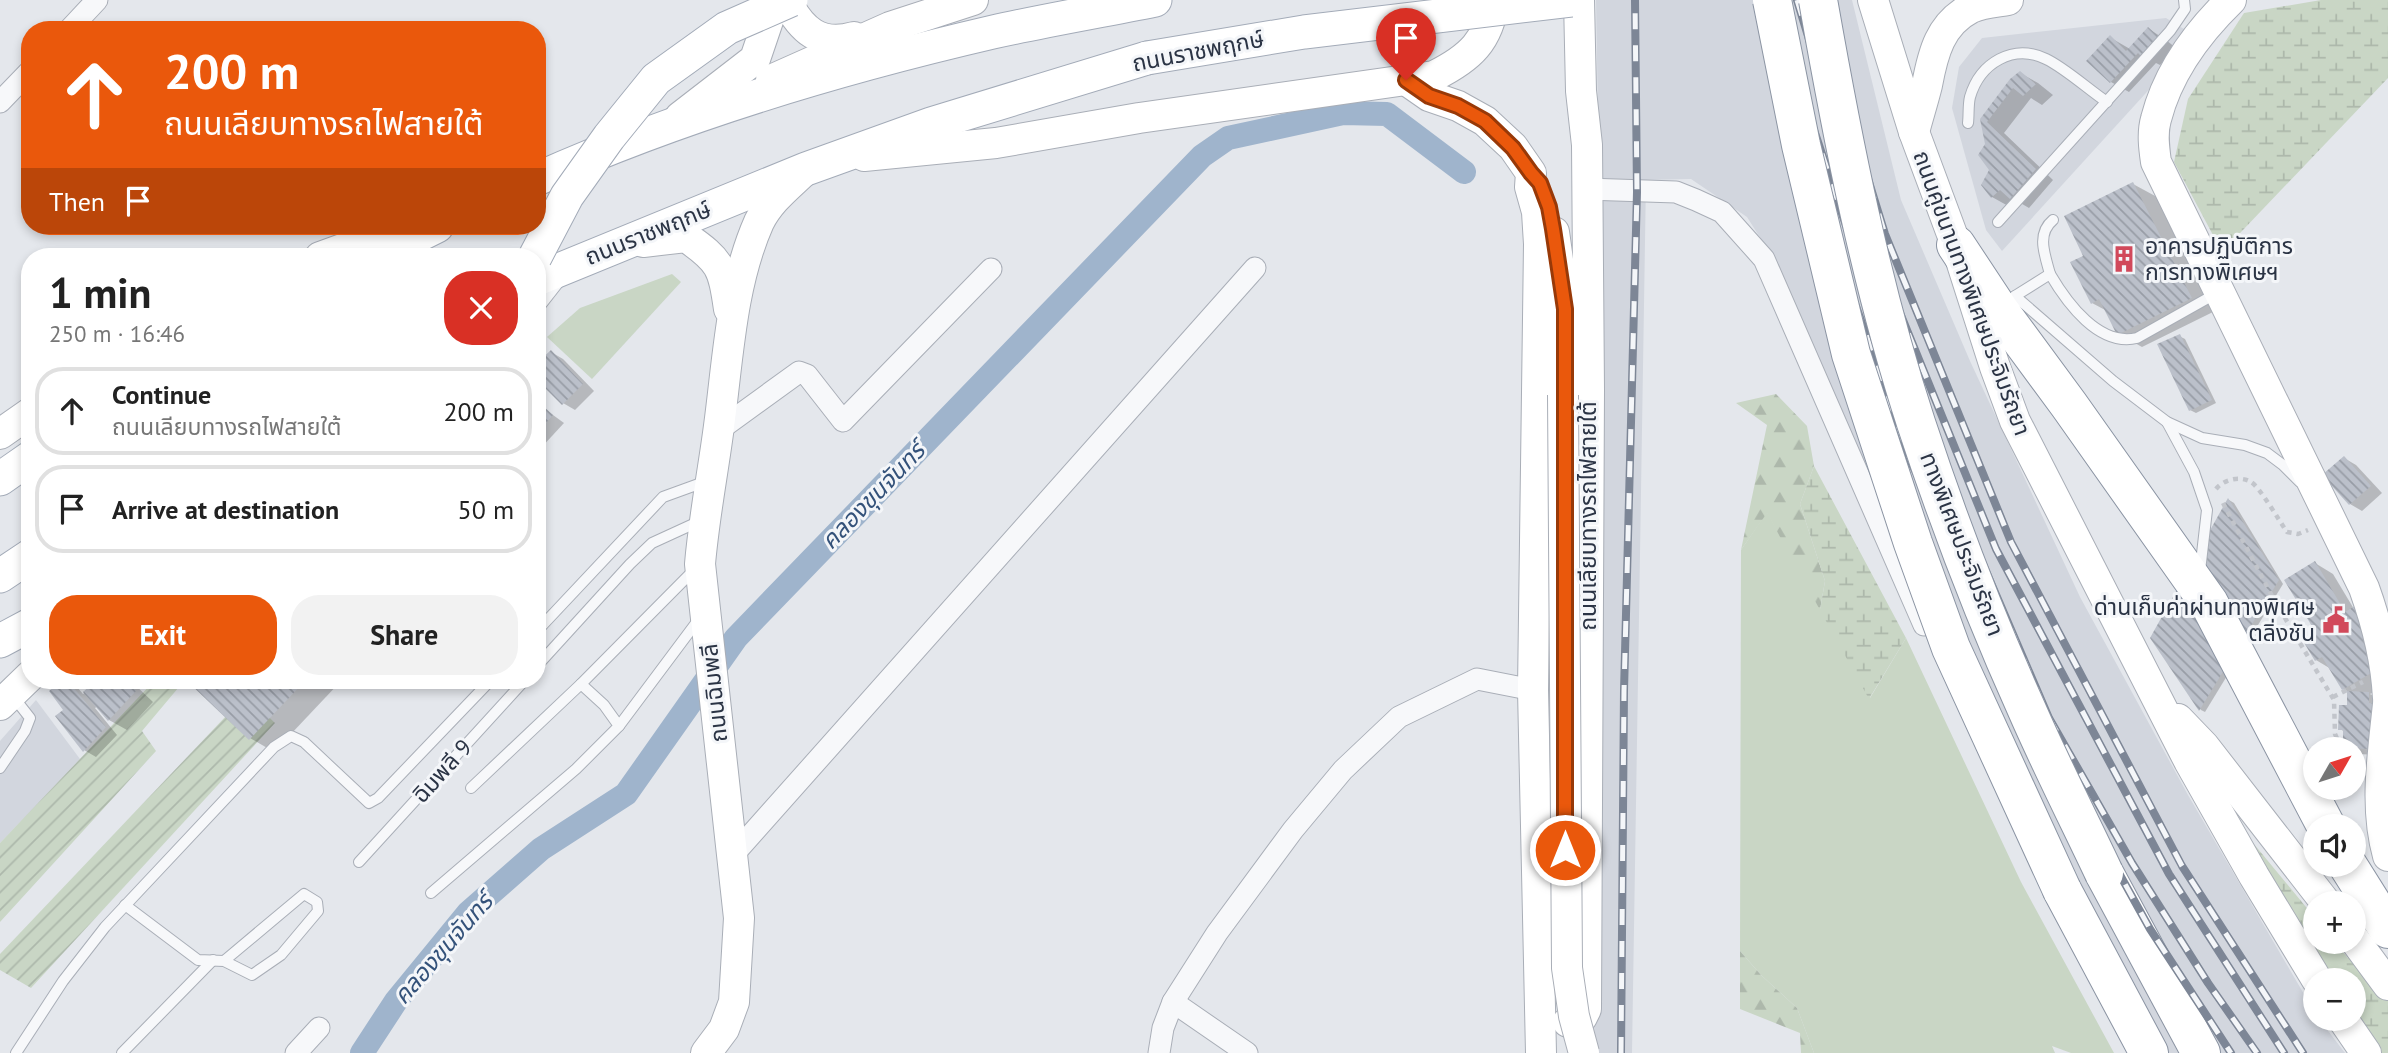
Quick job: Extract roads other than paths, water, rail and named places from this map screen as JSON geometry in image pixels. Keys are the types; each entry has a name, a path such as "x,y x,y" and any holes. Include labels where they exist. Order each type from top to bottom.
{"highway":[{"name":"ทางพิเศษประจิมรัถยา","path":"1772,0 1801,145 1851,354 1913,543 1951,648 2057,878 2149,1053"},
{"name":"ทางพิเศษประจิมรัถยา","path":"1818,0 1840,125 1876,285 1916,422 1959,543 2026,709 2104,873 2201,1053"},
{"path":"1956,245 2007,303 2069,405 2209,603 2320,814"},
{"path":"2355,877 2388,929"}],"main road":[{"path":"671,124 755,59 765,37 775,0"},
{"path":"546,265 567,196 608,136 656,79 727,28 789,0 800,22 819,39 841,41 973,0"},
{"name":"ถนนราชพฤกษ์","path":"838,158 996,143 1139,118 1434,76 1460,63 1479,42 1492,17 1494,0"},
{"name":"ถนนราชพฤกษ์","path":"546,268 616,246 806,169 931,124 1147,58 1304,32 1571,0"},
{"name":"ถนนเลียบทางรถไฟสายใต้","path":"1541,1049 1547,1030 1560,1022 1582,1017 1586,1009 1589,390 1587,145 1581,91 1579,0"},
{"name":"ถนนคู่ขนานทางพิเศษประจิมรัถยา","path":"1873,0 1914,132 1956,245 2015,421 2153,694 2253,876 2310,968"},
{"path":"1914,132 1929,68 1937,44 1946,29 1974,7 2008,0"},
{"path":"2231,0 2196,38 2178,66 2155,120 2156,162 2364,588 2384,654 2388,698"},
{"path":"671,124 929,48 1148,1"},
{"path":"546,175 671,124 890,27"},
{"path":"1406,80 1429,96 1458,106 1485,121 1513,148 1540,183 1549,207 1565,309"},
{"path":"1581,91 1570,149 1563,395 1567,968 1574,1017 1586,1053"},
{"name":"ถนนฉิมพลี","path":"706,1053 724,1029 734,1002 739,918 700,564 704,519 732,327 745,267 760,221 774,199 806,169"},
{"name":"ถนนเลียบทางรถไฟสายใต้","path":"1531,173 1530,187 1539,244 1533,690 1541,1049"},
{"path":"346,248 391,235"},
{"path":"393,248 419,235"},
{"name":"ถนนฉิมพลี","path":"616,246 686,237 711,254 724,274 732,327"},
{"path":"0,434 21,419"},
{"path":"0,479 21,464"},
{"path":"0,576 21,562"},
{"path":"0,641 21,630"},
{"path":"2153,694 2204,746 2317,891"},
{"path":"2388,704 2380,806 2388,856"},
{"path":"2365,954 2388,985"},
{"path":"1568,1022 1582,1029 1586,1036 1586,1053"},
{"path":"2351,1031 2366,1053"}],"street":[{"path":"77,21 97,0"},
{"path":"0,102 21,80"},
{"path":"1586,189 1676,192 1722,212 1763,259 2015,830 2078,953 2137,1053"},
{"path":"733,855 1255,268"},
{"path":"719,430 794,373 799,372 807,376 843,421 990,269"},
{"path":"1159,1053 1163,1028 1173,1002 1217,933 1293,830 1343,770 1399,717 1477,679 1533,690"},
{"path":"1173,1002 1247,1053"},
{"path":"296,1053 319,1028"}],"lane":[{"path":"1998,222 2170,31 2185,9 2183,0"},
{"path":"1968,124 1970,97 1980,78 1992,63 2008,54 2025,53 2046,59 2107,102"},
{"path":"2053,220 2046,226 2042,239 2050,274 2064,297 2090,323 2114,338 2125,341 2137,338 2218,292"},
{"path":"2050,274 2007,303 2167,422 2202,438 2267,453 2283,465 2328,515"},
{"path":"2167,422 2194,472 2207,510 2198,588"},
{"path":"546,621 663,497 710,480"},
{"path":"546,656 652,543 704,519"},
{"path":"471,789 581,684 700,564"},
{"path":"431,893 576,769 619,726 707,619"},
{"path":"581,684 604,705 619,726"},
{"path":"16,1053 63,981 105,927 274,747 291,736 304,741 369,803 378,798 482,689"},
{"name":"ฉิมพลี 9","path":"359,862 517,689"},
{"path":"0,768 25,731 30,718 14,692"},
{"path":"122,1053 219,960 304,894 317,902 318,911 281,955 252,975 219,960 198,960 125,905"}],"waterway":[{"name":"คลองขุนจันทร์","path":"362,1053 396,1001 468,913 541,849 626,794 736,638 1202,156 1228,138 1343,113 1387,114 1464,172"}],"railway":[{"path":"1621,1053 1624,691 1637,192 1635,0"},
{"path":"1760,0 1829,230 1911,462 2038,727 2150,929 2231,1053"},
{"path":"1778,0 1813,127 1876,315 2049,718 2132,863 2208,983 2257,1053"},
{"path":"1797,0 1870,239 1996,549 2169,874 2284,1053"},
{"path":"1813,0 1885,234 2011,542 2182,866 2303,1053"}],"place":[{"name":"อาคารปฏิบัติการ การทางพิเศษฯ","path":"2124,259"},
{"name":"ด่านเก็บค่าผ่านทางพิเศษ ตลิ่งชัน","path":"2336,620"}]}
